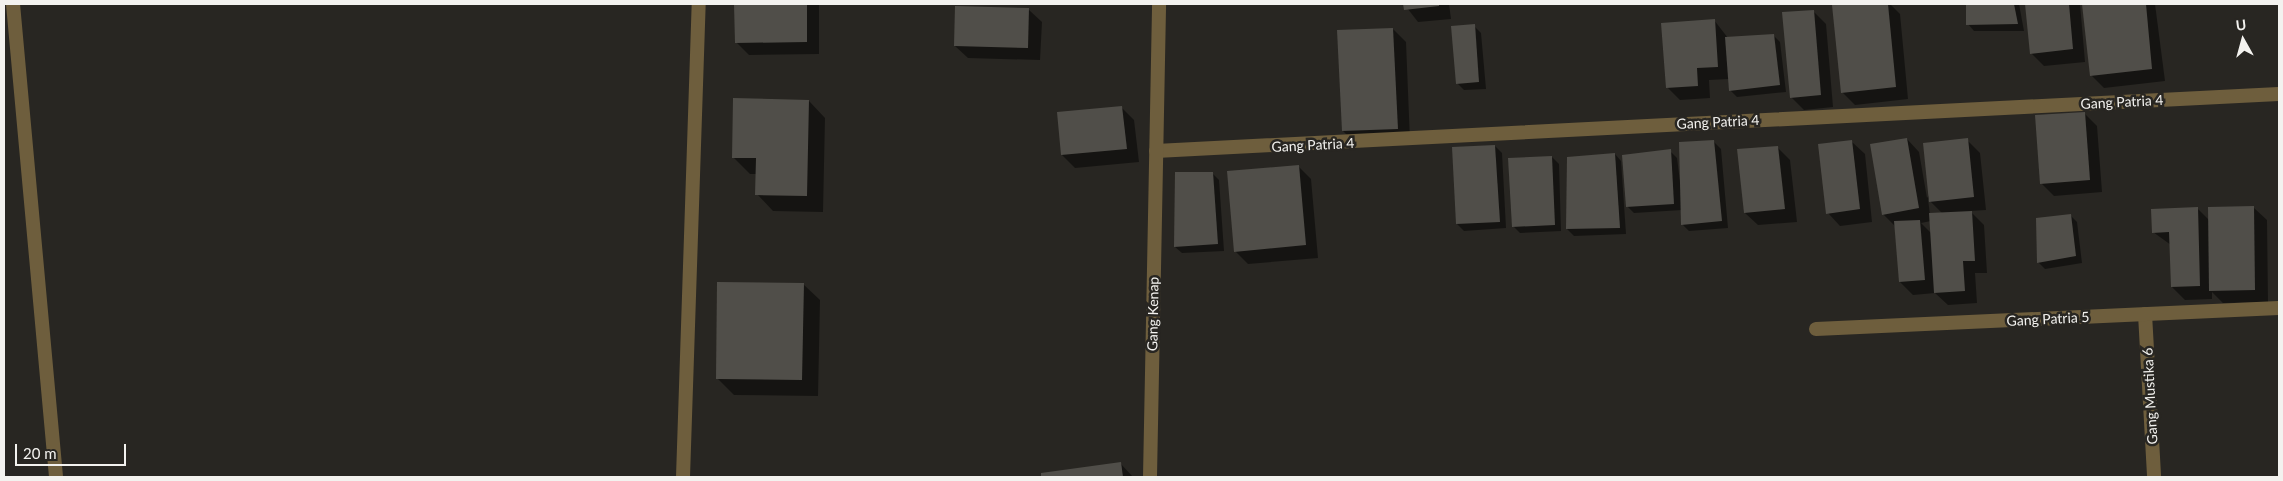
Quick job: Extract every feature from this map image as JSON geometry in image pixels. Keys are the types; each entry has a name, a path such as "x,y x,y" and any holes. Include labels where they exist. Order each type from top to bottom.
{"street":[{"path":"13,4 56,477"},
{"path":"683,477 699,4"},
{"name":"Gang Kenap","path":"1150,477 1159,4"},
{"name":"Gang Patria 4","path":"1156,150 2279,94"},
{"name":"Gang Patria 5","path":"1816,329 2279,308"},
{"name":"Gang Mustika 6","path":"2145,314 2154,477"}],"building":[{"path":"734,4 807,4 807,42 735,43"},
{"path":"1403,4 1439,4 1439,6 1404,10"},
{"path":"1888,4 1896,87 1841,93 1832,5"},
{"path":"1966,4 2014,4 2018,24 1966,25"},
{"path":"2025,4 2069,4 2073,49 2030,54"},
{"path":"2082,4 2146,4 2152,69 2090,76"},
{"path":"955,6 1029,8 1028,48 954,46"},
{"path":"1814,10 1821,95 1790,98 1782,12"},
{"path":"1715,19 1718,67 1697,68 1698,86 1666,88 1661,23"},
{"path":"1475,24 1479,82 1456,84 1451,26"},
{"path":"1393,28 1398,129 1342,131 1337,30"},
{"path":"1774,34 1780,85 1729,91 1725,37"},
{"path":"733,98 809,100 807,196 755,195 756,158 732,158"},
{"path":"1122,106 1127,149 1061,155 1057,112"},
{"path":"2085,112 2090,180 2040,184 2035,115"},
{"path":"1907,138 1919,208 1882,215 1870,144"},
{"path":"1968,138 1974,197 1929,202 1923,143"},
{"path":"1714,140 1722,221 1681,225 1679,142"},
{"path":"1852,140 1860,209 1826,214 1818,144"},
{"path":"1495,145 1500,222 1456,224 1452,147"},
{"path":"1778,146 1785,209 1744,213 1737,149"},
{"path":"1671,149 1674,204 1626,207 1622,155"},
{"path":"1615,153 1620,228 1566,229 1567,157"},
{"path":"1552,156 1555,225 1512,227 1508,158"},
{"path":"1299,165 1306,245 1234,252 1227,171"},
{"path":"1175,172 1213,172 1218,244 1174,247"},
{"path":"2254,206 2255,290 2209,291 2208,207"},
{"path":"2198,207 2200,286 2171,287 2169,232 2152,233 2151,209"},
{"path":"1972,211 1975,261 1963,261 1965,291 1934,293 1929,213"},
{"path":"2071,214 2076,256 2037,263 2036,218"},
{"path":"1920,220 1925,280 1899,282 1894,221"},
{"path":"717,282 804,283 802,380 716,379"},
{"path":"1121,462 1123,477 1041,477 1041,473"}]}
